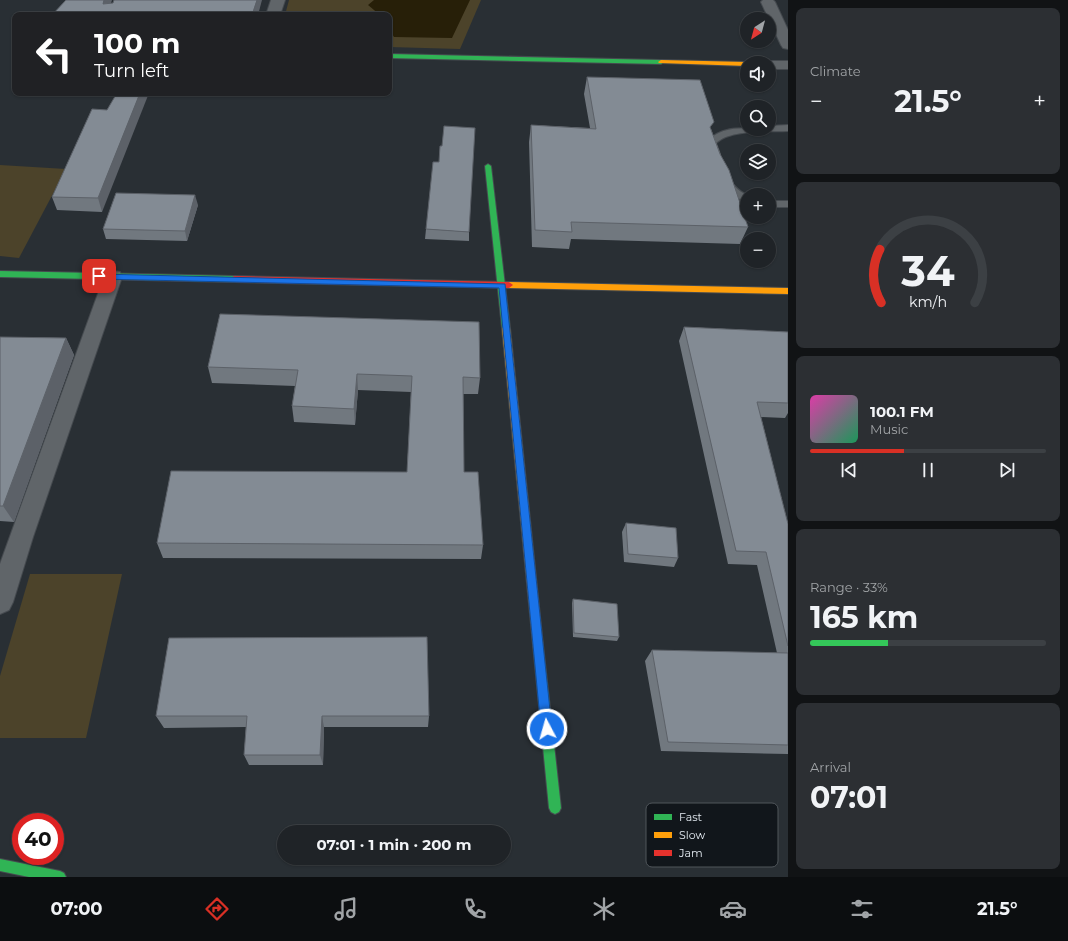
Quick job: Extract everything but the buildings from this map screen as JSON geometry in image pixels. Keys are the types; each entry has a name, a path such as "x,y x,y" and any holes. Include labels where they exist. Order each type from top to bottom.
{"street":[{"path":"274,12 278,0"},
{"path":"768,2 788,45"},
{"path":"392,56 740,64"},
{"path":"776,65 788,65"},
{"path":"488,166 502,286 555,808"},
{"path":"0,274 788,291"},
{"path":"0,602 21,536 113,277"},
{"path":"0,865 60,877"}],"lane":[{"path":"740,196 737,195 726,184 711,143 717,137 734,131 788,128"},
{"path":"776,204 788,204"}],"shaded area":[{"path":"289,0 481,0 460,49 392,47 392,12 286,12"},
{"path":"374,0 470,0 452,38 394,37 392,34 392,12 376,12 368,5"},
{"path":"0,165 66,169 19,258 0,256"},
{"path":"30,574 122,574 86,738 0,738 0,676"}],"traffic: fast":[{"path":"392,56 661,62"},
{"path":"488,166 506,328"},
{"path":"0,274 234,279"},
{"path":"538,645 555,808"},
{"path":"0,865 60,877"}],"traffic: slow":[{"path":"661,62 740,64"},
{"path":"509,285 788,291"},
{"path":"506,328 538,645"}],"traffic: jam":[{"path":"234,279 509,285"}],"route":[{"path":"99,276 502,286 547,729"}]}
